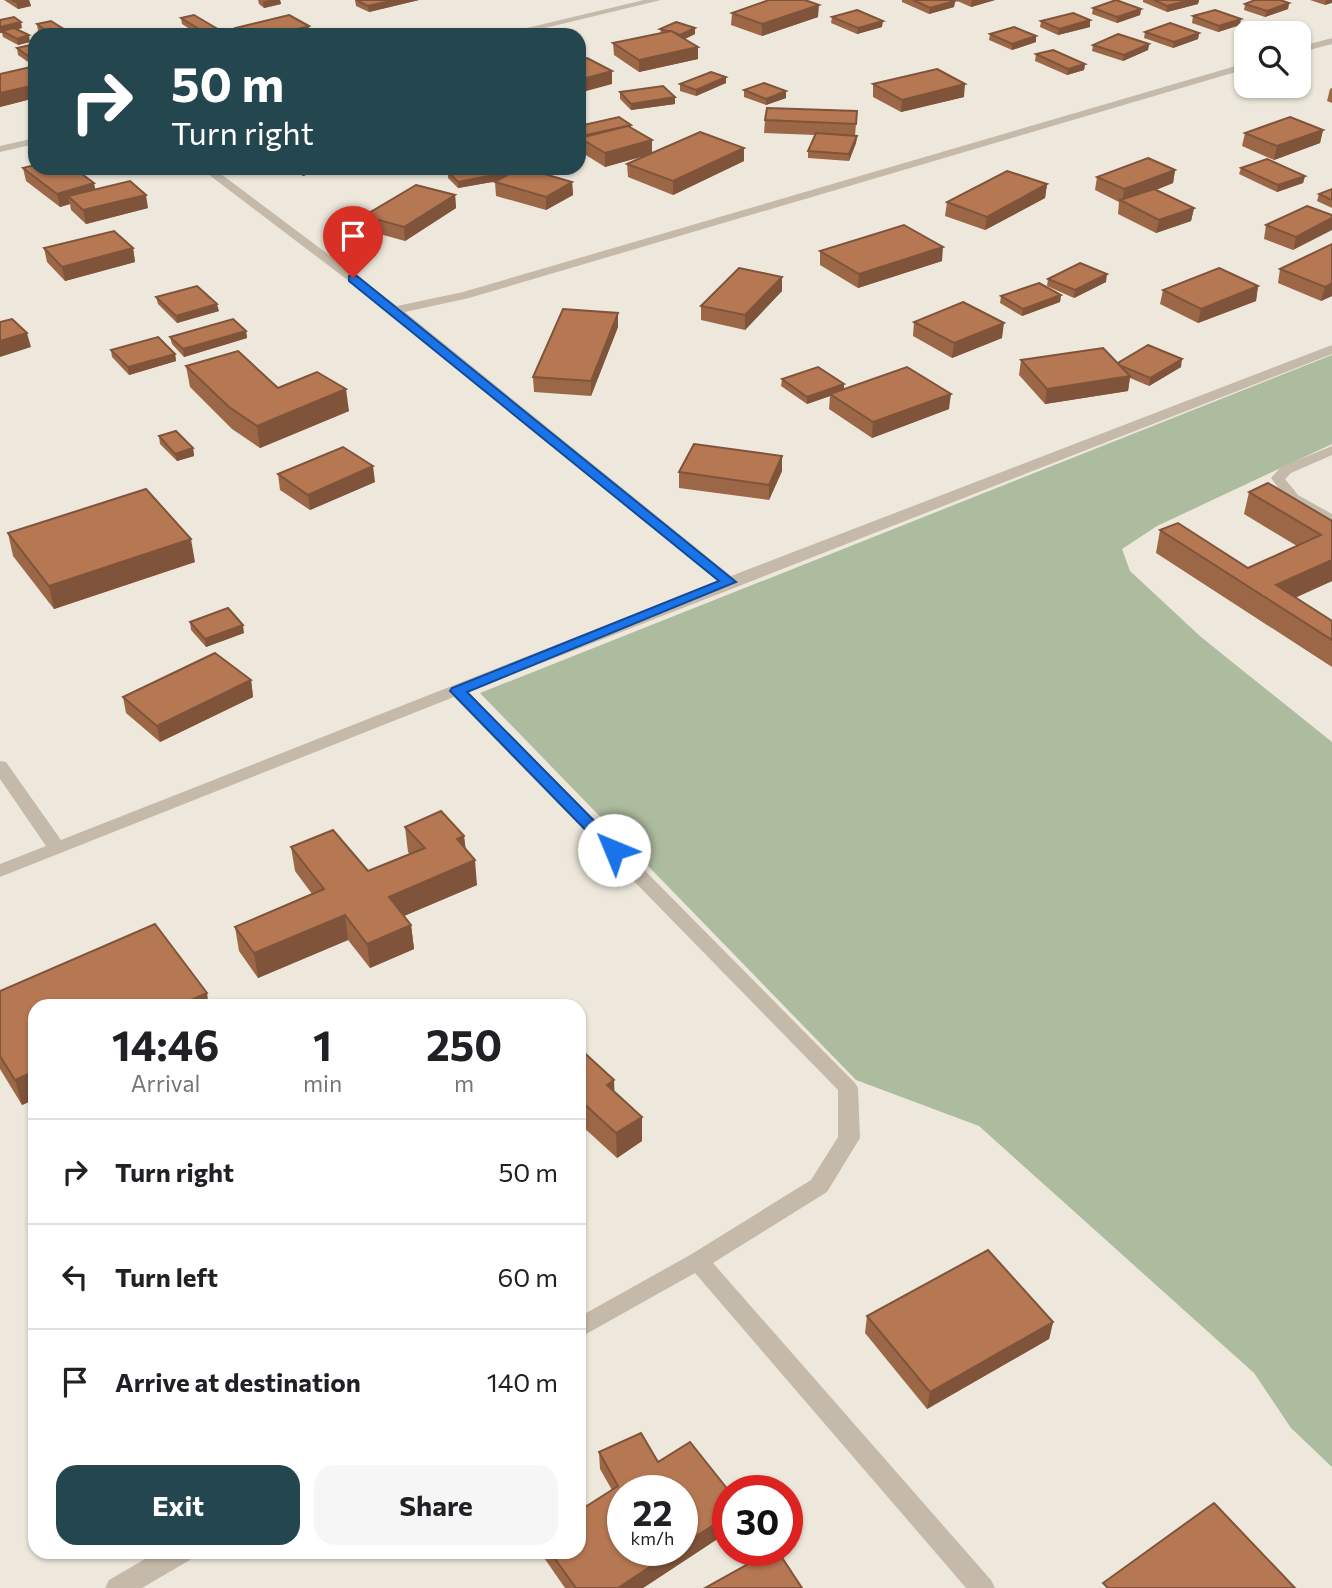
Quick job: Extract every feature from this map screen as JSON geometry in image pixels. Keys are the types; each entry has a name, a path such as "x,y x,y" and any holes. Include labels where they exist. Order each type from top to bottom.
{"street":[{"path":"534,28 656,0"},
{"path":"1311,47 1332,41"},
{"path":"395,310 465,295 1234,70"},
{"path":"0,149 28,143"},
{"path":"215,175 395,310 729,582"},
{"path":"0,871 729,582 1332,349"},
{"path":"1332,450 1286,470 1278,478 1281,488 1295,499 1332,520"},
{"path":"457,691 848,1088 849,1138 819,1186 698,1261 586,1324"},
{"path":"0,766 57,848"},
{"path":"698,1261 982,1588"},
{"path":"118,1588 169,1559"}],"green space":[{"path":"1332,355 1332,444 1157,526 1122,549 1130,571 1201,637 1332,742 1332,1467 1291,1428 1254,1373 979,1126 856,1080 480,693"}],"building":[{"path":"356,0 394,0 368,6"},
{"path":"769,0 805,0 819,5 762,24 732,13"},
{"path":"913,0 952,0 955,1 930,8"},
{"path":"1116,0 1141,9 1117,17 1093,8"},
{"path":"1154,0 1190,0 1167,6"},
{"path":"1255,0 1280,0 1289,3 1267,11 1245,4"},
{"path":"857,10 883,21 858,28 832,17"},
{"path":"1215,10 1241,19 1219,26 1193,16"},
{"path":"1073,13 1090,20 1059,29 1041,21"},
{"path":"194,15 216,28 197,28 181,18"},
{"path":"289,15 309,26 301,28 236,28"},
{"path":"14,17 21,22 0,27 0,20"},
{"path":"51,21 62,28 42,28 37,24"},
{"path":"676,22 695,28 680,35 660,29"},
{"path":"1170,23 1199,33 1174,42 1145,32"},
{"path":"1014,27 1036,36 1012,44 990,34"},
{"path":"14,28 28,35 17,39 2,31"},
{"path":"671,31 698,47 639,60 613,43"},
{"path":"1118,34 1149,44 1124,55 1093,45"},
{"path":"28,46 28,56 17,48"},
{"path":"1053,50 1085,64 1068,69 1036,54"},
{"path":"587,58 612,71 586,78"},
{"path":"28,68 28,87 0,93 0,74"},
{"path":"937,69 965,84 902,100 873,84"},
{"path":"711,72 726,77 696,90 680,84"},
{"path":"764,83 786,91 766,99 744,90"},
{"path":"663,86 675,97 631,104 620,92"},
{"path":"767,108 857,111 856,124 765,120"},
{"path":"619,117 631,125 586,135 586,124"},
{"path":"1290,117 1323,130 1277,146 1245,133"},
{"path":"628,126 652,140 605,153 586,142 586,136"},
{"path":"700,132 744,148 673,181 627,164"},
{"path":"816,133 857,136 849,154 808,151"},
{"path":"1148,158 1175,170 1124,189 1097,177"},
{"path":"1267,159 1305,176 1278,185 1241,168"},
{"path":"1007,171 1047,184 987,217 947,202"},
{"path":"32,175 83,175 94,183 57,194"},
{"path":"451,175 494,175 458,182"},
{"path":"508,175 548,175 572,182 546,197 495,182"},
{"path":"130,181 146,195 83,210 68,196"},
{"path":"416,185 455,195 404,227 364,216"},
{"path":"1154,189 1194,208 1159,220 1120,200"},
{"path":"1332,189 1332,200 1319,194"},
{"path":"1307,206 1332,215 1332,218 1296,237 1266,225"},
{"path":"904,225 943,247 859,274 820,251"},
{"path":"114,231 133,248 62,267 44,248"},
{"path":"1332,244 1332,283 1325,287 1280,269"},
{"path":"1080,263 1107,274 1075,290 1048,279"},
{"path":"739,268 782,277 745,315 701,306"},
{"path":"1219,268 1258,286 1201,309 1163,290"},
{"path":"1039,283 1061,295 1023,309 1001,296"},
{"path":"197,286 217,304 176,316 156,297"},
{"path":"963,302 1004,323 954,343 914,322"},
{"path":"563,309 618,313 591,381 533,377"},
{"path":"12,319 27,333 0,341 0,322"},
{"path":"233,319 246,331 183,349 170,337"},
{"path":"158,337 175,354 128,367 111,350"},
{"path":"1148,345 1182,359 1150,378 1119,365 1118,363"},
{"path":"1103,348 1130,376 1047,389 1021,360"},
{"path":"238,351 278,388 317,372 346,389 257,426 229,407 186,366"},
{"path":"818,367 844,384 807,397 782,379"},
{"path":"907,367 951,394 873,422 830,394"},
{"path":"176,431 193,448 175,454 159,436"},
{"path":"694,444 782,456 769,485 679,472"},
{"path":"343,447 373,466 308,495 278,474"},
{"path":"1268,483 1332,521 1332,560 1276,585 1332,621 1332,640 1160,530 1178,523 1248,568 1321,535 1249,492"},
{"path":"146,489 191,539 49,586 8,533"},
{"path":"228,608 243,625 205,639 190,622"},
{"path":"215,653 251,680 157,726 123,697"},
{"path":"441,811 464,836 457,839 475,860 389,897 411,925 367,944 345,915 254,953 235,927 324,889 291,847 333,830 368,871 425,848 405,827"},
{"path":"155,924 207,993 193,999 28,999 28,1074 15,1080 0,1056 0,991"},
{"path":"586,1054 614,1080 607,1085 642,1117 616,1133 586,1106"},
{"path":"988,1250 1053,1322 930,1392 867,1316"},
{"path":"641,1433 658,1462 690,1442 716,1475 712,1475 712,1526 698,1535 698,1475 612,1475 599,1452"},
{"path":"607,1493 607,1566 651,1566 618,1588 576,1588 555,1559 586,1559 586,1507"},
{"path":"1214,1503 1295,1588 1108,1588 1103,1583"},
{"path":"744,1566 788,1566 802,1588 705,1588"}],"route":[{"path":"353,278 729,582 457,691 614,850"}]}
